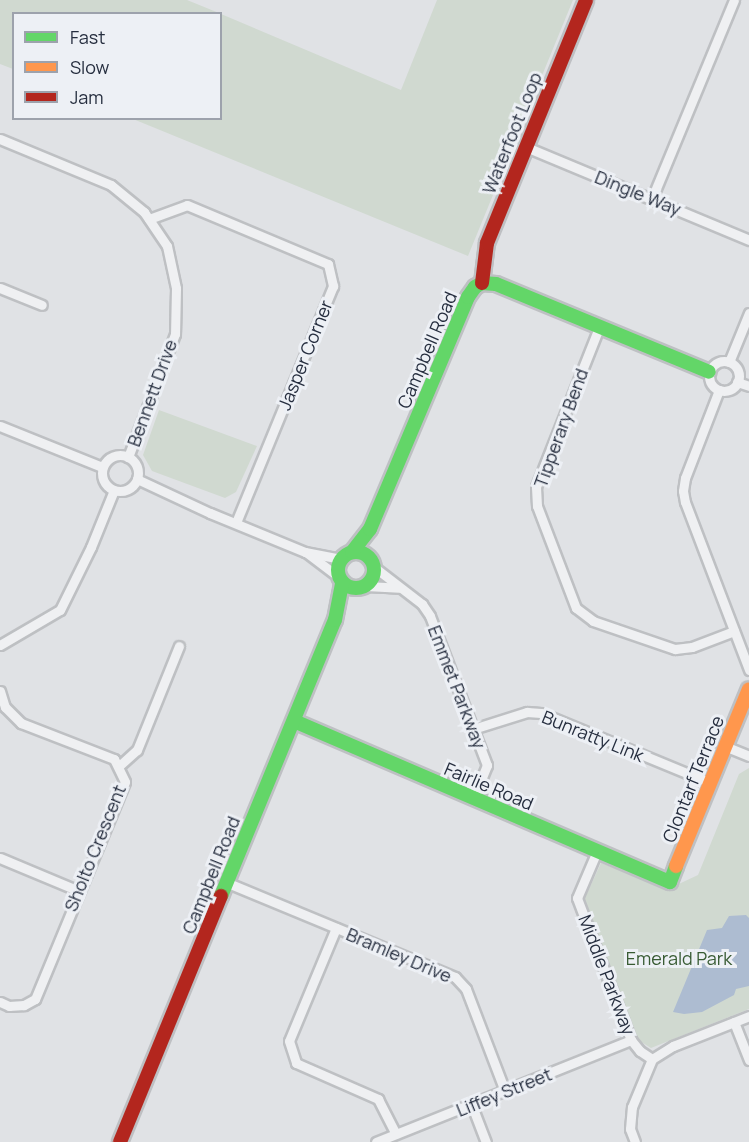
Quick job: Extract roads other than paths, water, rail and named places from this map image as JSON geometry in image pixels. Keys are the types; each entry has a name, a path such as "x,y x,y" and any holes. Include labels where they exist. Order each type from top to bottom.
{"street":[{"name":"Waterfoot Loop","path":"482,283 487,243 586,0"},
{"path":"652,198 734,0"},
{"name":"Bennett Drive","path":"0,139 111,185 149,219 167,246 176,288 175,334 128,457"},
{"name":"Dingle Way","path":"526,147 749,240"},
{"name":"Jasper Corner","path":"149,219 187,206 328,264 333,286 236,523"},
{"name":"Campbell Road","path":"120,1142 335,620 341,580 338,564 370,530 468,297 475,287 482,283 496,284 600,325 709,372"},
{"path":"0,288 42,305"},
{"path":"729,362 749,313"},
{"name":"Tipperary Bend","path":"600,325 536,487 537,506 576,608 593,621 675,649 692,647 734,631"},
{"path":"729,362 737,370 737,382 728,391 719,390 710,383 709,372 717,363 729,362"},
{"path":"737,382 749,386"},
{"path":"719,390 685,478 683,491 749,670"},
{"path":"0,426 102,467 105,484 114,490 129,489 137,478 306,552 354,588 399,588"},
{"name":"Bennett Drive","path":"102,467 105,462 116,455 128,457 137,466 137,478"},
{"path":"0,645 60,610 91,547 114,490"},
{"name":"Campbell Road","path":"335,620 374,576 370,530"},
{"path":"306,552 347,555 360,552 372,563"},
{"name":"Emmet Parkway","path":"372,563 399,588 422,604 430,616 487,765 474,798"},
{"path":"119,766 136,750 179,646"},
{"name":"Clontarf Terrace","path":"670,882 749,689"},
{"name":"Sholto Crescent","path":"0,691 5,707 21,723 114,759 125,782 35,999 24,1005 9,1006 0,1002"},
{"name":"Bunratty Link","path":"473,729 527,712 541,713 711,783"},
{"name":"Fairlie Road","path":"294,721 670,882"},
{"path":"727,747 749,756"},
{"name":"Middle Parkway","path":"597,851 578,898 631,1040 640,1051 652,1059"},
{"path":"0,858 79,891"},
{"name":"Bramley Drive","path":"228,883 455,977 466,990 505,1091"},
{"path":"336,928 289,1041 296,1063 378,1099 396,1134"},
{"path":"635,1142 630,1129 632,1107 652,1059 673,1046 749,1016"},
{"path":"734,1022 749,1060"},
{"name":"Liffey Street","path":"376,1142 472,1106 631,1040"},
{"path":"472,1106 486,1142"}],"water":[{"path":"746,915 749,918 749,986 736,989 734,995 702,1012 684,1014 673,1012 707,930 722,928 729,916"}],"park label":[{"name":"Emerald Park","path":"679,958"}]}
